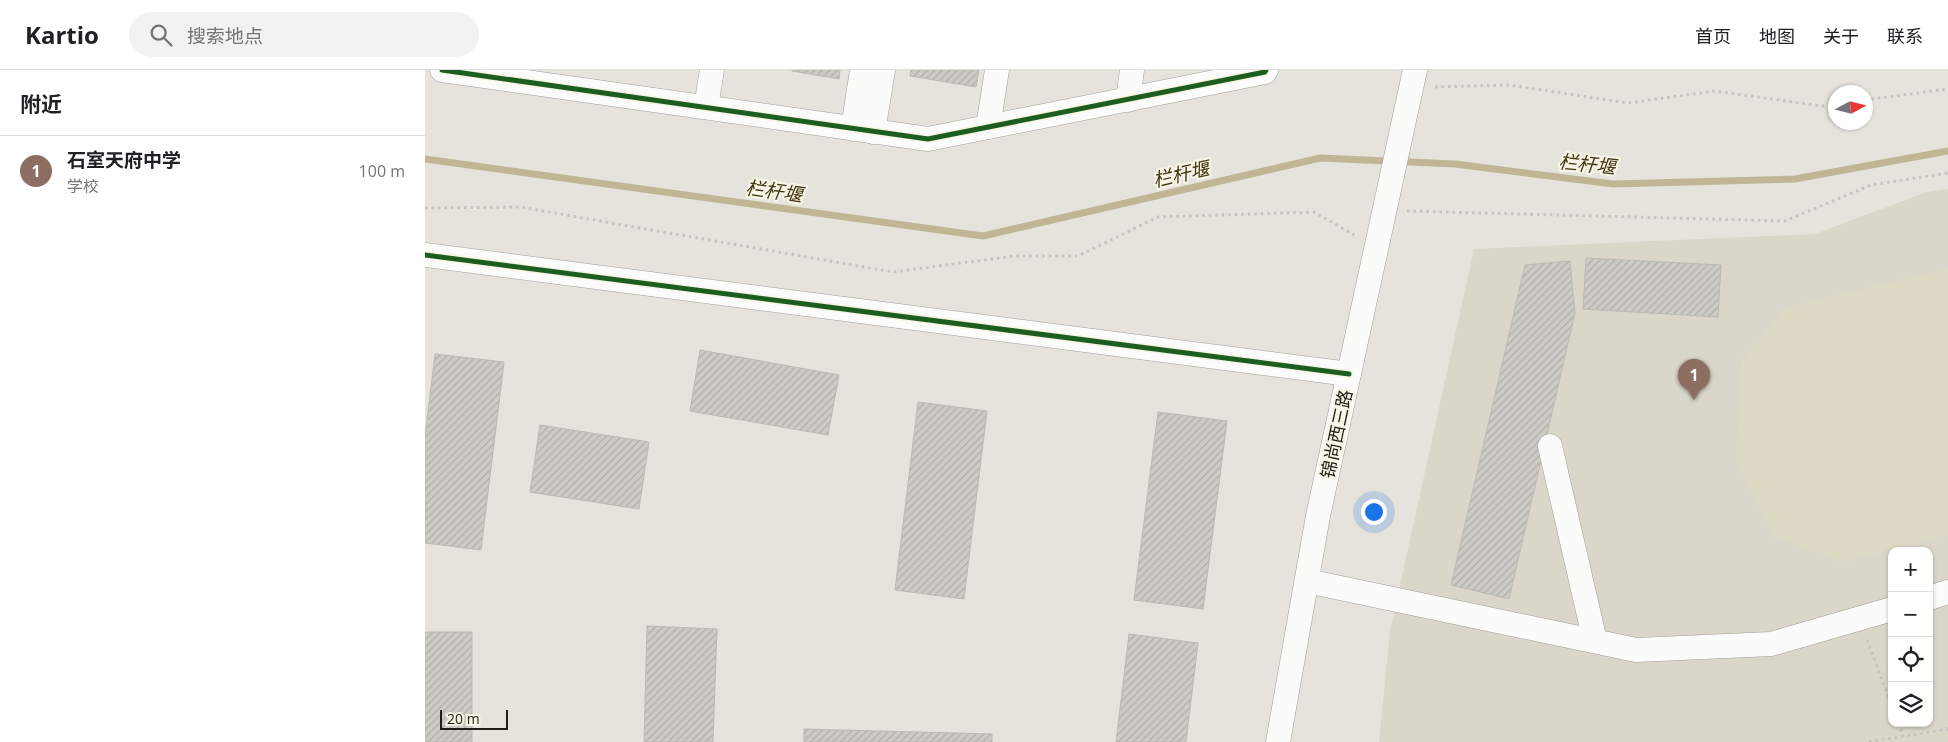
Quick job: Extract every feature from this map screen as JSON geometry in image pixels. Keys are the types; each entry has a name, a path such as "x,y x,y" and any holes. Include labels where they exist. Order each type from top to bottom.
{"street":[{"path":"442,70 559,78 706,107 927,140 1265,72 1266,70"},
{"path":"706,107 711,70"},
{"path":"862,70 863,130"},
{"path":"863,130 883,70"},
{"path":"988,127 997,70"},
{"path":"1128,100 1133,70"},
{"name":"锦尚西三路","path":"1278,742 1318,516 1413,79"},
{"path":"425,255 1349,374"},
{"path":"1549,446 1595,641"},
{"path":"1307,582 1636,650 1771,644 1888,610"},
{"path":"1933,597 1948,592"}],"path":[{"path":"1413,79 1509,85 1629,103 1714,91 1822,106 1828,105"},
{"path":"1873,99 1948,89"},
{"path":"1385,210 1785,221 1871,186 1948,173"},
{"path":"425,208 519,207 893,272 1014,256 1079,256 1158,217 1314,212 1377,248"},
{"path":"1859,618 1888,695"},
{"path":"1900,727 1903,736"},
{"path":"1869,742 1948,729"}],"shaded area":[{"path":"1948,189 1948,742 1379,742 1390,631 1474,249 1815,234 1927,192"},
{"path":"1948,269 1948,535 1902,547 1888,547 1888,551 1844,562 1776,538 1736,461 1742,361 1787,307"}],"building":[{"path":"792,70 840,70 839,79"},
{"path":"911,70 979,70 976,87 910,76"},
{"path":"1586,258 1721,265 1718,317 1583,309"},
{"path":"1570,261 1575,313 1509,599 1451,585 1525,265"},
{"path":"700,350 839,375 828,435 690,411"},
{"path":"435,354 504,362 481,550 425,543 425,437"},
{"path":"918,402 987,411 964,599 895,590"},
{"path":"1158,412 1227,421 1203,609 1134,600"},
{"path":"540,425 649,442 639,509 530,492"},
{"path":"647,626 717,629 713,742 644,742"},
{"path":"425,632 472,632 472,742 425,742"},
{"path":"1129,634 1198,643 1186,742 1116,742"},
{"path":"804,729 992,734 992,742 804,742"}],"waterway":[{"name":"栏杆堰","path":"425,159 983,236 1320,158 1455,164 1613,184 1795,179 1948,151"}],"cycle path":[{"path":"442,70 928,139 1265,72 1266,70"},
{"path":"425,255 1349,374"}],"place":[{"name":"石室天府中学","path":"1694,400"}]}
